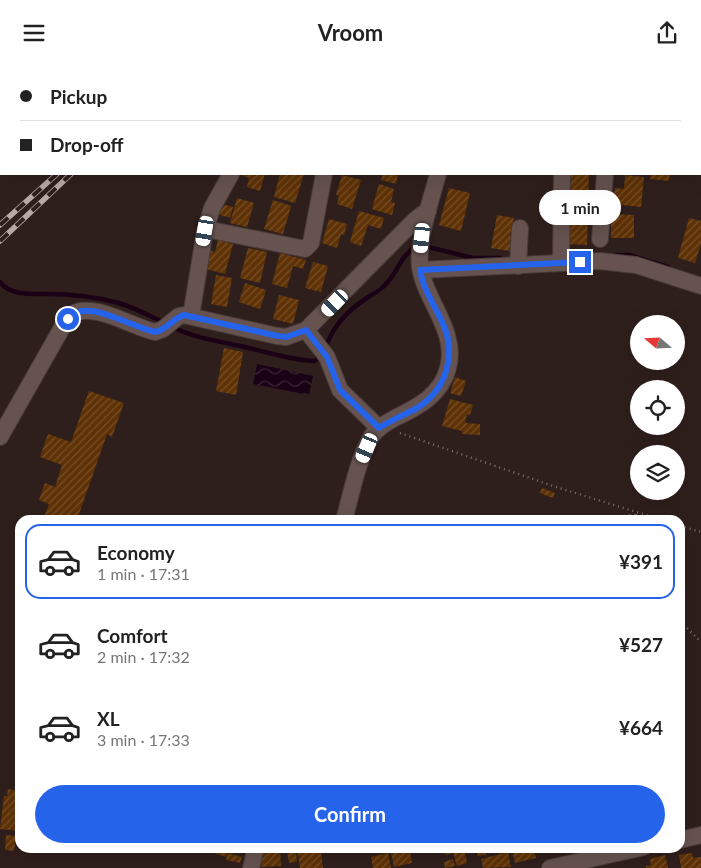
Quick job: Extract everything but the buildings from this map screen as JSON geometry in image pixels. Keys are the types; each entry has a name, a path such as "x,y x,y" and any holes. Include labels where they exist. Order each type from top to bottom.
{"street":[{"path":"191,316 206,229 212,209 230,175"},
{"path":"206,229 305,249 311,243 324,175"},
{"path":"345,515 362,459 371,437 379,428 417,408 428,399 441,385 448,367 449,346 444,327 425,286 420,264 422,238 438,175"},
{"path":"562,175 562,263"},
{"path":"600,239 605,175"},
{"path":"0,437 4,420 63,325 76,313 87,311 106,315 155,332 184,315 278,336 310,335 415,220 428,211"},
{"path":"518,266 520,228"},
{"path":"420,264 518,266 600,261 636,265 701,286"},
{"path":"310,335 327,357 340,390 379,428"},
{"path":"685,839 701,835"},
{"path":"251,868 255,853"},
{"path":"550,868 594,853"}],"path":[{"path":"379,428 646,515"},
{"path":"630,515 631,511"},
{"path":"685,527 701,532"},
{"path":"685,626 701,642"}],"water":[{"path":"257,364 313,376 309,395 253,384"}],"waterway":[{"path":"326,347 332,333 346,315 358,304 383,287 406,255 417,246"},
{"path":"424,246 473,258 500,258"},
{"path":"565,254 590,254"},
{"path":"615,255 629,255 668,267"},
{"path":"0,282 4,287 15,292 74,295 119,303 165,323"},
{"path":"172,327 203,338 294,359 315,361 322,354"}],"railway":[{"path":"0,225 56,175"},
{"path":"0,241 70,175"}],"route":[{"path":"68,319 82,311 106,315 155,332 184,315 286,337 306,330 327,357 340,390 379,428 417,408 436,392 445,377 448,367 450,356 444,327 425,286 420,270 580,262"}]}
